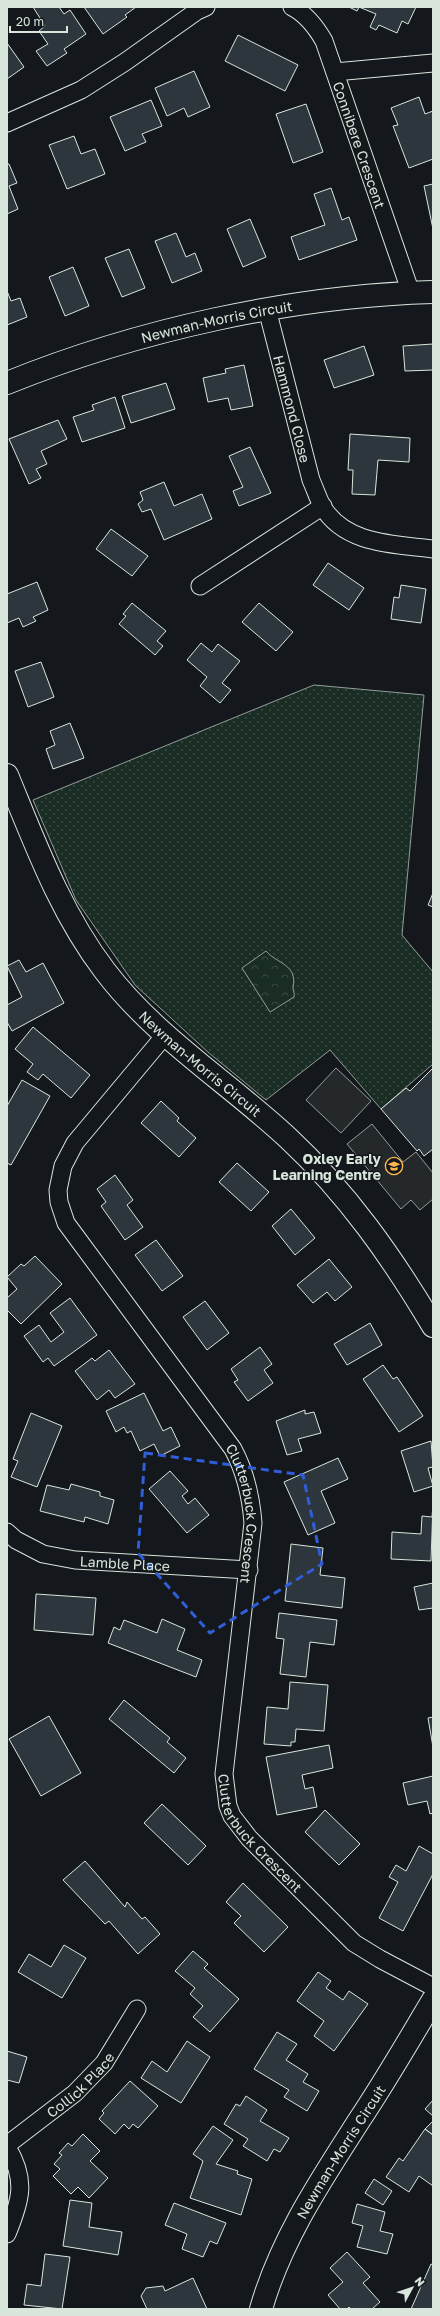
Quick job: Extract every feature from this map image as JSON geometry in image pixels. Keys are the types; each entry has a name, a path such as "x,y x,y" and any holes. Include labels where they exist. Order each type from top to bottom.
{"street":[{"path":"7,123 81,90 125,62 197,11 206,7"},
{"name":"Connibere Crescent","path":"292,7 302,12 318,30 335,72 411,293"},
{"path":"335,72 433,63"},
{"name":"Newman-Morris Circuit","path":"7,383 127,342 174,329 267,309 411,293 433,292"},
{"name":"Hammond Close","path":"267,309 311,480 323,506 330,516 349,532 372,542 433,549"},
{"path":"200,586 323,506"},
{"name":"Newman-Morris Circuit","path":"7,775 59,898 73,923 106,972 145,1015 288,1138 336,1187 379,1240 433,1326"},
{"name":"Clutterbuck Crescent","path":"166,1034 75,1143 63,1166 58,1190 59,1202 66,1223 234,1449 241,1463 250,1492 253,1523 249,1570 224,1774 225,1796 232,1816 249,1838 354,1943 380,1959 433,1987"},
{"name":"Lamble Place","path":"7,1532 16,1540 43,1554 75,1560 249,1570"},
{"name":"Newman-Morris Circuit","path":"261,2309 268,2285 287,2239 312,2194 404,2051 433,2000"},
{"name":"Collick Place","path":"7,2146 75,2093 104,2063 137,2009"},
{"path":"7,2146 17,2163 21,2184 18,2206 7,2234"}],"highlighted area":[{"path":"145,1453 303,1475 322,1564 210,1633 138,1553"}],"green space":[{"path":"314,685 424,695 402,935 433,972 433,1064 381,1109 330,1050 266,1100 209,1053 135,985 76,900 33,800"},
{"path":"266,951 290,969 294,980 294,997 270,1012 242,968"}],"shaded area":[{"path":"336,1068 371,1101 341,1133 306,1100"},
{"path":"372,1124 403,1162 416,1152 433,1173 433,1199 420,1210 411,1200 401,1209 347,1144"}],"building":[{"path":"33,7 59,7 64,14 70,10 86,34 64,49 67,53 47,66 36,51 48,44 39,31 45,26"},
{"path":"84,7 136,7 125,15 127,17 103,34"},
{"path":"349,7 359,7 357,11"},
{"path":"359,7 416,7 408,24 402,21 397,33 379,25 376,30 370,27 376,14"},
{"path":"238,35 298,65 285,91 225,61"},
{"path":"7,43 24,67 7,79"},
{"path":"194,71 210,107 188,117 184,108 167,116 155,88"},
{"path":"419,97 425,114 433,111 433,159 409,168 393,126 398,125 391,108"},
{"path":"151,100 162,126 142,134 146,142 125,151 110,117"},
{"path":"306,104 323,152 293,163 276,114"},
{"path":"74,136 81,154 95,149 105,174 67,189 49,145"},
{"path":"7,164 9,164 17,183 9,186 18,209 7,214"},
{"path":"433,184 433,229 424,186"},
{"path":"331,188 342,220 349,217 357,240 299,260 291,237 325,225 314,194"},
{"path":"250,219 266,257 243,267 227,229"},
{"path":"176,233 186,257 195,253 202,271 172,283 155,241"},
{"path":"129,249 145,288 122,297 105,258"},
{"path":"73,267 89,306 65,316 49,277"},
{"path":"7,291 11,301 20,298 27,317 7,325"},
{"path":"433,344 433,370 405,371 403,346"},
{"path":"364,346 374,375 334,388 324,360"},
{"path":"244,365 253,406 231,410 228,398 208,402 203,378 226,373 225,369"},
{"path":"166,383 175,409 131,423 122,396"},
{"path":"115,397 125,428 82,442 73,417 94,410 92,405"},
{"path":"58,420 67,439 41,451 47,464 36,469 41,478 29,484 9,439"},
{"path":"350,434 410,438 409,462 378,460 375,495 352,494 353,470 348,470"},
{"path":"250,447 271,493 239,506 233,491 243,487 229,456"},
{"path":"164,482 174,506 202,494 212,519 164,540 151,509 142,512 138,504 143,500 140,492"},
{"path":"111,529 148,556 132,576 96,549"},
{"path":"328,563 364,588 349,610 313,585"},
{"path":"37,582 48,610 33,617 36,621 23,627 19,618 7,623 7,594"},
{"path":"401,585 426,589 421,623 391,619 394,597 399,598"},
{"path":"132,603 166,631 157,641 163,646 155,655 119,624 126,616 123,614"},
{"path":"259,603 293,632 276,651 242,622"},
{"path":"201,643 212,652 218,644 240,661 222,683 231,690 220,703 200,686 207,677 187,660"},
{"path":"41,662 54,697 28,707 15,671"},
{"path":"70,723 84,758 53,769 46,749 55,745 50,731"},
{"path":"433,893 433,907 428,905"},
{"path":"19,960 26,972 43,963 64,1003 12,1031 7,1022 7,1005 22,997 7,966"},
{"path":"33,1027 90,1075 71,1098 43,1074 38,1080 27,1072 33,1064 15,1049"},
{"path":"433,1068 433,1149 424,1156 419,1149 417,1151 381,1109 406,1088 410,1091"},
{"path":"22,1080 50,1096 11,1165 7,1163 7,1106"},
{"path":"161,1101 179,1118 177,1121 196,1138 179,1157 141,1123"},
{"path":"237,1163 269,1192 251,1211 219,1182"},
{"path":"115,1175 133,1200 127,1205 143,1227 125,1240 101,1206 106,1202 97,1189"},
{"path":"291,1209 315,1238 295,1255 272,1226"},
{"path":"156,1240 183,1276 162,1291 135,1255"},
{"path":"35,1256 62,1284 21,1324 7,1310 7,1298 17,1289 7,1277 21,1264 24,1266"},
{"path":"329,1259 352,1287 335,1301 327,1292 313,1303 297,1285"},
{"path":"70,1298 97,1335 54,1366 48,1358 43,1362 24,1336 39,1325 51,1342 64,1332 50,1313"},
{"path":"205,1301 229,1333 207,1350 183,1317"},
{"path":"370,1323 382,1345 347,1365 334,1344"},
{"path":"260,1347 272,1364 264,1370 273,1383 248,1401 234,1382 238,1380 231,1369"},
{"path":"109,1350 135,1384 115,1398 109,1390 97,1400 75,1371 92,1358 95,1361"},
{"path":"383,1365 393,1379 397,1377 423,1416 399,1432 363,1379"},
{"path":"144,1393 163,1431 171,1427 180,1446 160,1456 154,1444 140,1451 131,1431 127,1433 124,1427 116,1432 106,1411"},
{"path":"305,1410 305,1414 314,1412 321,1433 298,1439 302,1451 287,1455 276,1421"},
{"path":"31,1413 62,1426 37,1487 11,1477 18,1461 13,1459"},
{"path":"431,1441 433,1467 428,1468 433,1486 414,1492 401,1451"},
{"path":"338,1458 348,1479 321,1491 335,1523 308,1535 284,1482"},
{"path":"170,1471 188,1491 182,1496 188,1504 195,1498 209,1515 187,1533 149,1489"},
{"path":"71,1484 100,1492 100,1496 114,1500 108,1524 85,1517 84,1522 40,1511 47,1485 69,1490"},
{"path":"433,1504 431,1561 391,1559 392,1532 421,1534 422,1516 432,1517"},
{"path":"291,1544 323,1548 320,1575 345,1578 342,1608 285,1601"},
{"path":"433,1583 433,1608 419,1610 414,1587"},
{"path":"36,1594 96,1598 93,1635 34,1630"},
{"path":"279,1613 337,1620 334,1645 310,1642 306,1677 280,1674 284,1639 276,1638"},
{"path":"162,1619 185,1629 177,1650 202,1660 196,1677 108,1643 114,1627 120,1630 124,1620 157,1633"},
{"path":"290,1682 328,1685 324,1731 296,1729 295,1742 291,1742 291,1746 264,1744 267,1707 288,1709"},
{"path":"124,1700 170,1738 167,1742 186,1758 174,1773 109,1719"},
{"path":"49,1716 81,1773 41,1796 9,1739"},
{"path":"433,1717 433,1747 428,1718"},
{"path":"329,1745 333,1768 302,1775 305,1789 313,1787 317,1807 277,1815 266,1757"},
{"path":"433,1776 433,1813 430,1814 427,1801 408,1805 403,1783"},
{"path":"162,1804 206,1846 188,1865 144,1823"},
{"path":"325,1810 360,1844 339,1865 305,1832"},
{"path":"419,1846 433,1854 433,1874 403,1931 379,1918 398,1882 389,1877 396,1865 406,1871"},
{"path":"85,1861 125,1907 127,1902 142,1919 145,1917 160,1934 138,1954 109,1921 105,1924 63,1880"},
{"path":"243,1883 288,1927 264,1952 234,1923 241,1916 226,1902"},
{"path":"64,1945 86,1958 62,1998 18,1972 29,1954 51,1967"},
{"path":"193,1951 208,1964 204,1968 239,1999 210,2032 193,2017 203,2006 190,1994 195,1988 175,1971"},
{"path":"318,1972 331,1981 326,1988 343,2000 349,1991 368,2004 334,2051 314,2036 324,2021 297,2001"},
{"path":"277,2032 297,2044 286,2060 308,2074 303,2082 319,2091 307,2111 284,2097 289,2090 254,2069"},
{"path":"187,2041 210,2057 181,2103 141,2078 152,2061 167,2072"},
{"path":"7,2051 27,2057 19,2083 7,2080"},
{"path":"130,2081 158,2106 138,2128 133,2124 129,2129 124,2124 115,2134 99,2119 104,2113 102,2111"},
{"path":"246,2096 267,2110 260,2121 289,2138 280,2152 274,2149 267,2161 243,2146 248,2139 224,2124 236,2104 240,2106"},
{"path":"433,2100 433,2116 425,2109"},
{"path":"433,2121 433,2135 425,2129"},
{"path":"213,2126 233,2140 216,2164 238,2171 237,2174 252,2179 241,2215 190,2198 203,2161 193,2154"},
{"path":"425,2129 433,2135 433,2186 419,2176 409,2192 386,2177 399,2158 403,2161"},
{"path":"83,2134 100,2151 90,2161 108,2178 89,2198 78,2187 71,2194 53,2176 60,2169 54,2164 62,2155 59,2153 68,2143 72,2146"},
{"path":"374,2179 392,2191 383,2205 365,2193"},
{"path":"70,2200 92,2203 89,2227 122,2232 118,2255 63,2246"},
{"path":"174,2203 226,2223 217,2244 210,2241 203,2257 182,2249 187,2234 165,2225"},
{"path":"357,2204 385,2212 380,2231 393,2234 387,2254 357,2247 363,2226 352,2223"},
{"path":"347,2252 370,2277 363,2283 380,2302 372,2309 351,2309 349,2307 347,2309 340,2309 328,2295 343,2282 330,2268"},
{"path":"45,2254 70,2257 62,2309 24,2305 27,2284 41,2286"},
{"path":"431,2264 433,2265 433,2309 411,2309"},
{"path":"193,2278 207,2309 147,2309 141,2296 146,2288 163,2286 165,2291"}],"place":[{"name":"Oxley Early Learning Centre","path":"394,1166"}]}
